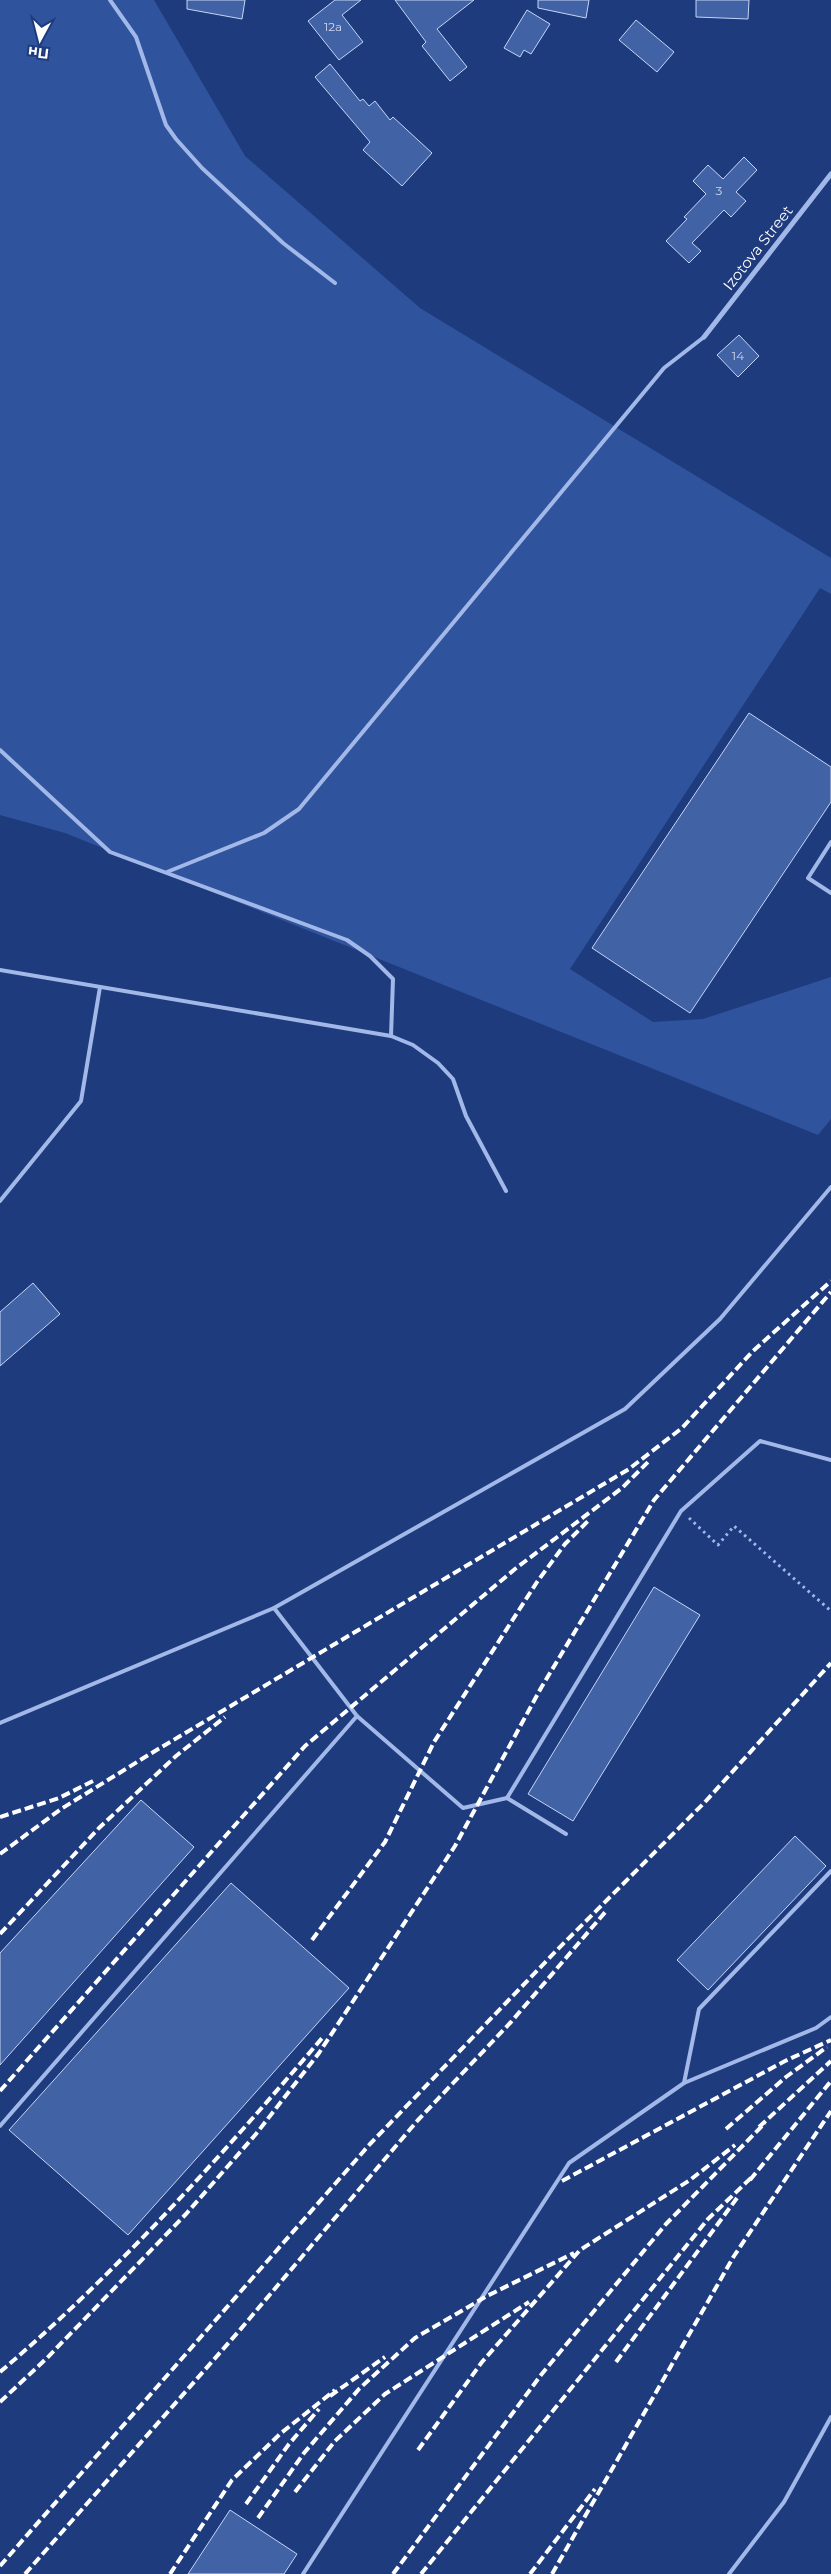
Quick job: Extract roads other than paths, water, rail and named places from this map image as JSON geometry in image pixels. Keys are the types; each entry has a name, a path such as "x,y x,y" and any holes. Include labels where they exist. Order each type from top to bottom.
{"street":[{"name":"Izotova Street","path":"704,337 831,174"}],"lane":[{"path":"110,0 136,37 161,111 176,139 202,168 283,243 335,283"},
{"path":"167,872 264,833 298,809 664,368 704,337"},
{"path":"0,750 110,852 347,940 370,956 393,979 391,1036"},
{"path":"831,842 808,878 831,893"},
{"path":"0,970 391,1036 413,1045 438,1063 453,1079 466,1116 506,1191"},
{"path":"0,1201 81,1101 100,987"},
{"path":"0,1723 274,1608 625,1409 720,1319 831,1186"},
{"path":"507,1798 682,1511 760,1441 831,1460"},
{"path":"274,1608 357,1716 463,1808 507,1798 566,1834"},
{"path":"0,2126 357,1716"},
{"path":"684,2083 699,2009 831,1871"},
{"path":"303,2574 569,2163 684,2083 816,2028 831,2016"},
{"path":"729,2574 784,2502 831,2417"}],"railway":[{"path":"0,1854 61,1809 150,1754 629,1469 682,1428 753,1351 831,1281"},
{"path":"0,2402 47,2358 186,2214 256,2134 319,2053 455,1846 541,1688 654,1500 831,1292"},
{"path":"0,2091 305,1746 515,1569 622,1488 650,1460"},
{"path":"312,1940 385,1842 434,1742 537,1582 565,1544 590,1519"},
{"path":"0,2566 370,2144 557,1950 705,1802 831,1663"},
{"path":"0,1934 99,1828 176,1756 225,1717"},
{"path":"0,1817 59,1798 93,1781"},
{"path":"25,2574 239,2331 418,2120 511,2022 607,1910"},
{"path":"0,2372 86,2294 168,2211 247,2125 323,2037"},
{"path":"562,2181 785,2061 831,2040"},
{"path":"726,2129 786,2077 827,2047"},
{"path":"759,2127 831,2061"},
{"path":"750,2180 831,2081"},
{"path":"552,2574 734,2256 831,2111"},
{"path":"393,2574 541,2375 666,2224 765,2123"},
{"path":"418,2450 482,2362 580,2250 690,2180 735,2145"},
{"path":"421,2574 708,2219 754,2175"},
{"path":"616,2362 737,2198"},
{"path":"258,2518 304,2453 359,2389 415,2338 487,2296 574,2253"},
{"path":"295,2492 335,2441 385,2394 529,2302"},
{"path":"330,2396 385,2357"},
{"path":"170,2574 232,2480 280,2434 335,2390"},
{"path":"246,2504 289,2444 319,2409"},
{"path":"530,2574 595,2489"}]}
